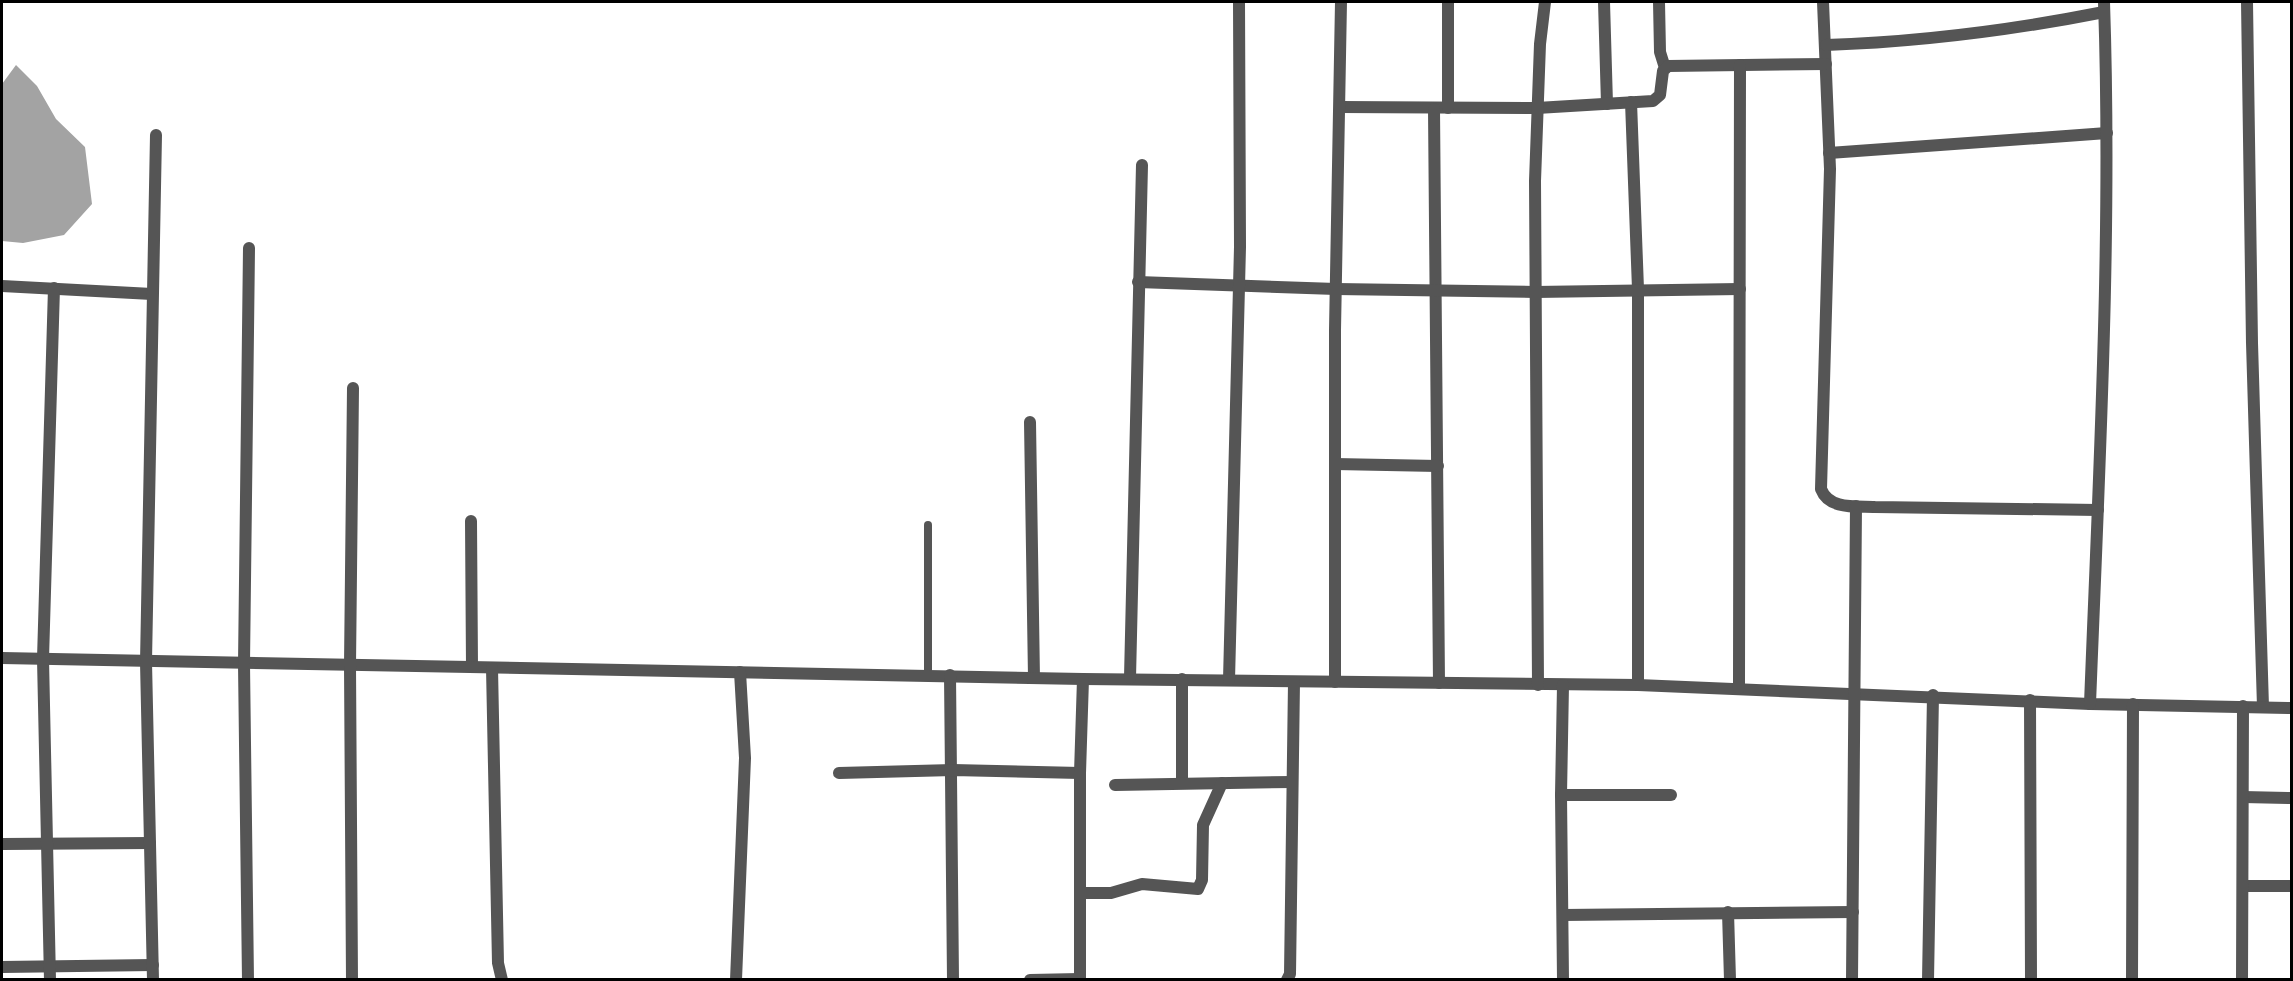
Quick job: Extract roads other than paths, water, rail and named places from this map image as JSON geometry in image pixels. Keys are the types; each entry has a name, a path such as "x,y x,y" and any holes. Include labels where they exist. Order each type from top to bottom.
{"street":[{"path":"1229,681 1239,287 1239,2"},
{"path":"1335,682 1336,290 1341,2"},
{"path":"1448,2 1448,108"},
{"path":"1538,685 1535,292 1537,108 1545,2"},
{"path":"1604,2 1607,104"},
{"path":"1340,107 1537,108 1659,99 1665,68 1660,52 1659,2"},
{"path":"1823,2 1829,153 1821,489 1824,498 1831,503 1856,506 2098,510"},
{"path":"2247,2 2252,343 2263,707"},
{"path":"1826,45 1898,42 2048,23 2104,7 2107,133 2104,347 2090,704"},
{"path":"1665,68 1826,64"},
{"path":"1739,688 1740,65"},
{"path":"1631,102 1638,290 1638,685"},
{"path":"1434,109 1439,683"},
{"path":"1829,153 2107,133"},
{"path":"153,980 146,662 156,135"},
{"path":"1130,678 1142,165"},
{"path":"248,980 244,664 249,248"},
{"path":"1138,282 1336,290 1535,292 1740,290"},
{"path":"2,286 152,294"},
{"path":"50,973 43,659 54,288"},
{"path":"352,980 350,665 353,388"},
{"path":"1030,422 1034,678"},
{"path":"1335,464 1438,466"},
{"path":"1852,980 1856,506"},
{"path":"471,521 472,667"},
{"path":"2,658 1083,679 1638,685 2030,699 2090,704 2292,708"},
{"path":"492,668 498,951 502,980"},
{"path":"736,980 745,758 740,672"},
{"path":"950,675 953,770 953,980"},
{"path":"1030,980 1080,979 1080,773 1083,679"},
{"path":"1182,680 1182,783"},
{"path":"1287,980 1290,974 1293,682"},
{"path":"1563,684 1561,795 1563,980"},
{"path":"1928,980 1933,695"},
{"path":"2030,699 2031,980"},
{"path":"2132,980 2133,704"},
{"path":"2242,980 2243,706"},
{"path":"840,773 953,770 1080,773"},
{"path":"1115,785 1292,782"},
{"path":"1081,893 1111,893 1143,884 1198,889 1202,880 1203,825 1222,783"},
{"path":"1561,795 1671,795"},
{"path":"2242,797 2292,798"},
{"path":"2,844 150,843"},
{"path":"2242,886 2292,886"},
{"path":"1728,912 1730,980"},
{"path":"1563,915 1853,912"},
{"path":"2,967 50,973 153,966"}],"lane":[{"path":"928,525 928,675"}]}
